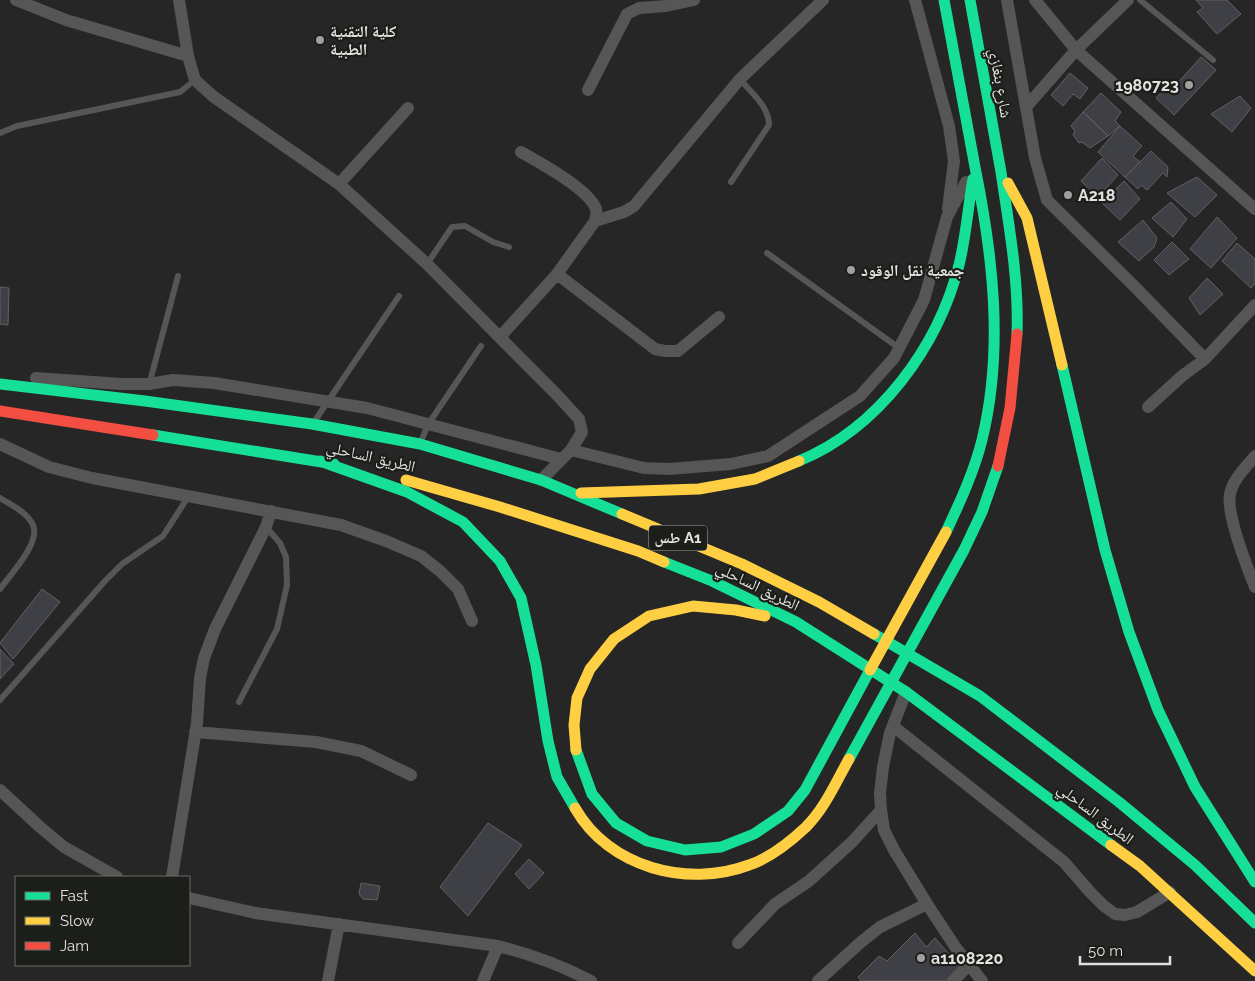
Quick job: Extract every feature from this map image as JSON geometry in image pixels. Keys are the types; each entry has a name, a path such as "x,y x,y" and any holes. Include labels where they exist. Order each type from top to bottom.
{"main road":[{"path":"796,622 736,610 693,606 649,616 614,639 590,669 577,698 574,725 577,755 592,794 616,823 647,842 685,850 721,847 754,834 788,811 805,790 942,540 962,497 979,449 987,414 992,375 994,329 992,270 984,210 944,0"},
{"name":"شارع بنغازي","path":"320,461 407,492 464,522 500,561 521,598 536,665 548,741 557,776 578,814 600,841 634,862 663,871 693,875 723,873 751,865 781,848 807,826 825,802 964,550 982,512 998,464 1010,410 1016,353 1017,300 1001,172 970,0"},
{"path":"575,493 699,489 756,479 811,456 855,429 892,394 916,361 943,313 959,265 975,167"},
{"path":"1001,172 1018,199 1027,218 1105,550 1129,632 1158,710 1195,788 1255,882"},
{"name":"الطريق الساحلي","path":"1,384 145,401 312,424 420,444 541,480 742,564 819,602 980,696 1119,802 1195,865 1255,924"},
{"name":"الطريق الساحلي","path":"0,412 320,461 418,483 638,550 712,581 796,622 906,692 1008,766 1070,816 1140,866 1255,971"}],"street":[{"path":"16,0 66,20 188,56"},
{"path":"179,0 188,56 195,80 214,97 339,184 427,264 579,419 582,432 571,450 541,480"},
{"path":"588,90 627,14 638,8 666,6 694,0"},
{"path":"595,221 624,212 634,206 740,80 823,0"},
{"path":"571,450 644,468 669,469 731,464 768,456 860,396 894,358 924,300 947,217 954,161 949,126 915,0"},
{"path":"1007,0 1035,158 1047,200 1142,293 1205,359"},
{"path":"1035,0 1076,50 1255,209"},
{"path":"1026,108 1076,50 1128,0"},
{"path":"339,184 408,108"},
{"path":"500,337 557,274 595,221 597,211 590,198 558,174 521,152"},
{"path":"947,217 975,167"},
{"path":"557,274 655,349 678,351 719,317"},
{"path":"1148,407 1182,376 1205,359 1254,307"},
{"path":"1,384 20,378 47,378 121,384 149,384 173,380 214,383 367,408 561,459"},
{"path":"0,444 49,467 92,478 341,525 386,541 421,556 440,571 458,589 472,621"},
{"path":"1255,456 1238,475 1230,494 1230,512 1255,587"},
{"path":"172,876 197,723 200,678 207,647 266,527 271,512"},
{"path":"906,692 890,733 883,766 881,810 884,830 890,844 927,904 956,948 982,981"},
{"path":"893,726 1064,862 1090,892 1115,914 1125,915 1137,912 1170,892"},
{"path":"195,732 316,742 361,750 410,775"},
{"path":"0,790 40,828 64,847 115,876"},
{"path":"738,943 774,904 809,881 852,842 881,810"},
{"path":"190,898 255,913 498,946 528,954 572,971 591,981"},
{"path":"818,981 880,927 927,904"},
{"path":"328,981 339,924"},
{"path":"483,981 498,946"},
{"path":"952,981 969,965"}],"lane":[{"path":"1140,0 1213,60"},
{"path":"0,133 17,126 180,92 195,80"},
{"path":"731,182 769,125 769,116 766,110 740,80"},
{"path":"427,264 452,227 465,226 493,242 510,247"},
{"path":"767,253 899,348"},
{"path":"145,401 178,276"},
{"path":"312,424 399,296"},
{"path":"420,444 428,423 481,346"},
{"path":"0,700 122,564 163,536 188,497"},
{"path":"0,498 22,512 33,525 35,534 30,550 0,588"},
{"path":"239,702 277,629 287,585 286,557 280,543 266,527"}],"building":[{"path":"1196,0 1227,0 1241,14 1217,34 1197,12 1203,8"},
{"name":"1980723","path":"1201,57 1216,70 1174,115 1156,98 1170,83 1174,87"},
{"path":"1070,73 1088,88 1080,99 1073,94 1063,106 1051,95"},
{"path":"1101,93 1121,112 1115,121 1120,126 1108,136 1083,112"},
{"path":"1240,96 1251,108 1232,132 1211,114"},
{"path":"1083,112 1108,136 1090,148 1082,142 1079,143 1073,135 1075,131 1071,126"},
{"path":"1120,126 1142,146 1133,156 1140,162 1125,177 1098,152"},
{"path":"1151,151 1168,167 1167,177 1163,173 1147,190 1141,185 1138,189 1125,177"},
{"path":"1102,158 1118,175 1098,197 1081,181"},
{"path":"1197,177 1217,195 1195,217 1167,193"},
{"path":"1124,181 1140,199 1120,220 1102,203"},
{"path":"1171,202 1187,219 1173,237 1152,218"},
{"path":"1217,217 1237,238 1211,268 1190,249"},
{"path":"1143,220 1157,238 1154,247 1139,261 1118,242"},
{"path":"1172,242 1189,259 1169,275 1154,260"},
{"path":"1237,243 1255,259 1255,284 1251,288 1222,261"},
{"path":"1207,278 1223,294 1200,315 1189,298"},
{"path":"0,287 9,288 8,325 0,324"},
{"path":"42,589 60,602 13,659 0,643"},
{"path":"0,649 14,664 0,679"},
{"path":"488,823 522,845 468,916 440,887"},
{"path":"529,859 544,873 529,889 515,874"},
{"path":"361,883 380,886 377,900 363,899 359,894"},
{"name":"a1108220","path":"915,933 926,947 935,938 960,967 947,981 861,981 858,977 879,956 887,961"}],"traffic: fast":[{"path":"944,0 975,167"},
{"path":"970,0 1001,172"},
{"path":"946,532 979,452 989,406 993,372 994,303 987,235 975,167"},
{"path":"1001,172 1015,273 1017,334"},
{"path":"799,461 828,446 855,428 879,406 901,381 920,354 936,326 949,296 959,265 973,179"},
{"path":"1062,365 1105,550 1129,632 1158,710 1195,787 1255,882"},
{"path":"0,384 145,401 312,424 420,444 541,480 622,514"},
{"path":"153,435 334,464"},
{"path":"320,461 407,492 463,522 500,561 521,598 536,665 548,741 557,777 575,808"},
{"path":"849,759 964,550 982,512 998,466"},
{"path":"664,562 712,581 796,622 906,692 1111,845"},
{"path":"874,634 980,696 1119,802 1195,865 1255,923"},
{"path":"576,750 592,794 616,823 647,841 685,850 721,847 754,834 788,811 805,790 870,670"}],"traffic: slow":[{"path":"1008,183 1027,218 1062,365"},
{"path":"581,493 699,489 755,479 799,461"},
{"path":"406,480 500,507 638,551 664,562"},
{"path":"622,514 742,564 819,602 874,634"},
{"path":"870,670 946,532"},
{"path":"576,750 574,725 577,698 590,669 614,639 649,616 693,606 736,610 765,616"},
{"path":"575,808 590,829 608,845 629,858 652,868 676,873 701,874 725,872 765,858 800,833 813,820 825,803 849,759"},
{"path":"1111,845 1140,866 1255,971"}],"traffic: jam":[{"path":"998,466 1010,408 1017,334"},
{"path":"0,411 153,435"}],"place":[{"name":"كلية التقنية الطبية","path":"320,40"},
{"name":"1980723","path":"1189,85"},
{"name":"A218","path":"1068,195"},
{"name":"جمعية نقل الوقود","path":"851,270"},
{"name":"a1108220","path":"921,958"}]}
